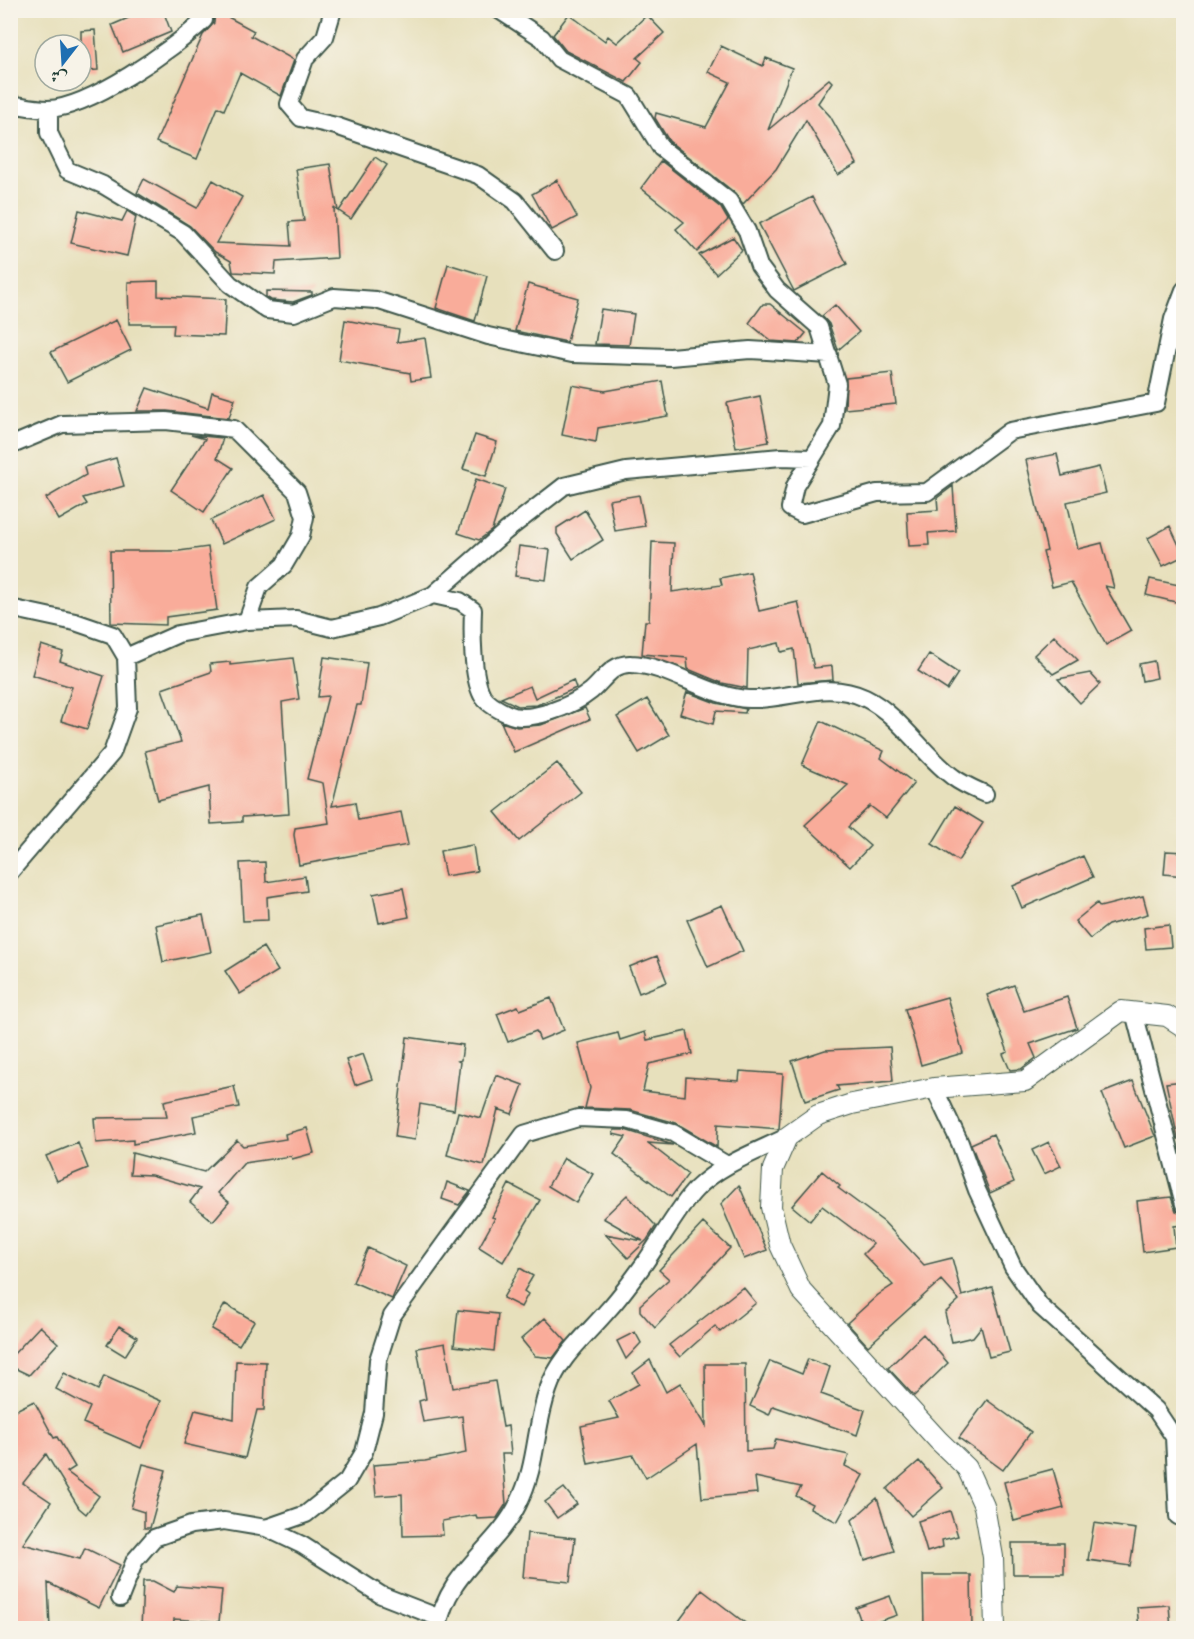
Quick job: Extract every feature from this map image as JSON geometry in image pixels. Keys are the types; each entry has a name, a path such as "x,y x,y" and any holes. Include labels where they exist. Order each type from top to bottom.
{"street":[{"path":"333,10 325,37 305,59 289,104 301,118 336,126 478,175 515,201 555,251"},
{"path":"499,10 542,38 559,59 629,96 661,148 729,201 747,231 759,266 777,290 819,327 837,384 832,426 795,486 790,508 802,514 877,493 927,492 1010,431 1156,403 1173,319 1184,290"},
{"path":"10,104 49,109 83,100 163,55 207,14"},
{"path":"49,109 49,133 66,170 102,185 183,233 230,284 267,310 294,313 334,297 376,300 488,336 572,354 670,357 750,350 829,355"},
{"path":"10,446 62,424 166,421 234,429 297,492 305,517 301,536 284,565 259,587 247,621"},
{"path":"126,657 178,634 247,621 296,619 332,628 379,616 433,595 506,531 564,486 626,471 781,457 812,458"},
{"path":"433,595 460,602 472,610 477,680 483,696 489,703 509,715 526,719 538,717 591,692 616,667 630,664 645,666 718,693 750,699 816,690 840,690 864,697 882,709 953,778 985,794"},
{"path":"10,608 75,622 113,635 126,657 128,708 112,753 10,872"},
{"path":"120,1598 135,1560 154,1538 191,1525 224,1521 266,1528 302,1545 381,1595 439,1623 458,1579 518,1506 533,1470 548,1389 569,1352 629,1283 695,1190 727,1165 787,1137 818,1115 852,1104 933,1088 1025,1081 1121,1011 1167,1016 1184,1027"},
{"path":"1134,1012 1184,1204"},
{"path":"933,1088 960,1143 976,1190 1013,1267 1040,1306 1155,1410 1174,1437 1177,1505 1179,1516 1184,1519"},
{"path":"266,1528 306,1514 347,1481 364,1452 374,1413 378,1360 392,1316 524,1134 578,1118 627,1120 673,1133 727,1165"},
{"path":"787,1137 774,1169 771,1207 780,1245 801,1290 938,1440 968,1468 984,1506 991,1547 995,1629"}],"building":[{"path":"147,10 163,10 171,32 123,52 112,25"},
{"path":"215,10 254,31 251,36 294,60 281,96 240,73 224,110 218,107 197,159 156,142 203,35 214,23"},
{"path":"569,14 605,41 608,36 617,43 647,15 664,33 637,58 642,62 626,82 566,51 553,35"},
{"path":"95,30 98,70 93,70 93,33 81,33 81,31"},
{"path":"721,46 763,66 766,58 792,68 768,130 829,79 832,82 818,103 830,116 857,164 838,175 806,120 776,169 743,204 735,193 669,141 655,118 656,113 706,127 730,82 708,72"},
{"path":"375,157 387,165 351,219 339,211"},
{"path":"661,161 721,208 728,220 697,252 676,229 684,222 641,188"},
{"path":"330,164 338,211 334,208 337,258 276,262 275,274 233,272 231,261 215,252 190,226 137,193 144,179 197,208 213,180 242,197 216,243 291,246 289,222 304,221 296,169"},
{"path":"557,180 577,217 552,230 532,194"},
{"path":"812,197 847,264 794,291 759,224"},
{"path":"79,210 122,221 127,211 136,217 127,256 71,243"},
{"path":"733,237 742,250 716,274 699,255"},
{"path":"448,264 487,276 475,321 436,308"},
{"path":"158,281 158,296 226,299 224,336 173,334 174,324 129,324 128,282"},
{"path":"528,284 578,298 567,342 515,331"},
{"path":"266,291 312,292 312,295 293,302 271,300 266,297"},
{"path":"763,304 770,304 806,333 798,343 771,341 749,323"},
{"path":"835,305 859,332 838,350 829,324 822,316"},
{"path":"601,309 634,314 629,345 595,344"},
{"path":"116,320 131,350 67,382 51,352"},
{"path":"345,320 399,330 397,342 425,338 431,378 411,381 410,373 339,360"},
{"path":"892,373 896,404 845,409 846,378"},
{"path":"662,381 668,416 598,428 596,442 562,435 572,385 605,391"},
{"path":"147,388 208,408 212,392 235,399 229,418 167,411 137,411"},
{"path":"760,396 769,442 736,448 727,403"},
{"path":"191,435 223,438 217,458 233,468 204,512 171,490 205,439"},
{"path":"475,435 497,442 486,476 463,469"},
{"path":"1057,454 1062,476 1099,467 1106,493 1067,502 1078,549 1102,543 1114,588 1105,586 1131,631 1106,645 1071,582 1052,587 1043,552 1047,551 1026,460"},
{"path":"116,458 124,486 83,498 87,504 59,520 46,498 86,475 84,467"},
{"path":"476,479 505,489 492,530 479,540 458,533"},
{"path":"953,486 956,531 928,533 929,545 909,546 907,512 938,510 937,498"},
{"path":"264,495 276,519 222,544 211,520"},
{"path":"639,495 645,526 615,531 609,500"},
{"path":"585,510 603,540 573,559 557,534 557,528"},
{"path":"1170,526 1184,556 1163,566 1148,538"},
{"path":"652,542 674,543 672,592 722,585 720,578 750,572 759,611 798,602 814,668 832,666 833,680 798,683 794,649 781,652 779,643 748,650 747,688 722,683 688,669 687,658 642,654 645,621 649,621"},
{"path":"519,546 550,550 546,580 515,576"},
{"path":"208,547 217,610 166,617 166,625 111,623 110,551 179,551"},
{"path":"1150,579 1184,586 1184,604 1146,595"},
{"path":"1054,636 1078,660 1053,674 1034,655"},
{"path":"41,645 63,652 60,661 104,676 87,729 61,721 72,687 32,675"},
{"path":"929,654 958,673 947,690 918,671"},
{"path":"324,657 367,663 361,705 357,705 332,806 355,802 358,820 401,812 408,845 299,865 295,828 329,823 323,783 307,779 328,696 318,697"},
{"path":"293,658 299,699 282,702 289,814 242,817 242,822 211,824 209,787 158,800 145,751 181,742 162,689 211,672 210,664 230,662 230,665"},
{"path":"1154,661 1157,678 1142,681 1139,664"},
{"path":"1090,673 1100,684 1080,703 1058,679"},
{"path":"573,680 576,688 537,705 518,706 501,698 530,686 535,698"},
{"path":"687,692 716,703 746,709 745,713 716,711 713,724 680,714"},
{"path":"647,699 669,735 639,753 617,717"},
{"path":"585,708 590,719 514,752 501,722 517,727 541,725"},
{"path":"821,721 884,751 881,758 914,783 886,818 870,806 848,827 870,846 850,867 805,825 848,785 802,765"},
{"path":"557,763 581,792 519,841 495,812"},
{"path":"955,806 983,823 958,861 932,844"},
{"path":"473,845 477,871 445,876 440,851"},
{"path":"1166,851 1184,852 1184,876 1164,874"},
{"path":"1083,856 1093,877 1022,908 1013,886"},
{"path":"265,862 266,882 305,876 307,891 267,897 268,920 243,921 240,863"},
{"path":"403,888 409,917 379,923 373,894"},
{"path":"1143,896 1148,914 1108,925 1090,939 1075,921 1097,903 1100,907"},
{"path":"722,905 743,951 708,967 687,920"},
{"path":"203,915 211,952 163,962 156,925"},
{"path":"1169,925 1171,947 1146,949 1144,928"},
{"path":"263,947 278,971 240,994 225,971"},
{"path":"657,956 667,982 639,993 629,967"},
{"path":"1014,985 1024,1011 1067,997 1077,1028 1030,1044 1036,1058 1021,1069 1010,1070 1003,1054 1008,1052 987,995"},
{"path":"947,997 963,1053 921,1065 905,1009"},
{"path":"551,998 564,1030 540,1040 536,1031 508,1042 497,1014 518,1006 520,1010"},
{"path":"687,1031 692,1054 649,1064 643,1091 685,1096 686,1077 739,1081 740,1071 783,1074 779,1129 718,1124 717,1147 676,1123 630,1110 585,1108 590,1088 578,1043 618,1033 620,1040 645,1032 647,1040"},
{"path":"407,1037 463,1045 461,1060 458,1061 460,1062 454,1110 420,1104 415,1140 395,1137"},
{"path":"890,1047 893,1081 837,1086 839,1090 805,1101 792,1061 825,1050"},
{"path":"363,1054 372,1079 355,1085 346,1060"},
{"path":"496,1075 523,1085 512,1114 498,1109 484,1165 447,1155 458,1112 481,1118"},
{"path":"1133,1081 1155,1136 1124,1148 1102,1093"},
{"path":"1184,1081 1184,1138 1178,1139 1166,1083"},
{"path":"234,1086 239,1107 193,1116 196,1132 133,1144 133,1140 96,1143 94,1118 167,1117 164,1101"},
{"path":"307,1128 314,1153 292,1159 291,1156 244,1163 218,1193 229,1202 213,1221 190,1202 200,1189 151,1175 130,1174 132,1153 204,1172 237,1140 243,1146 286,1139 285,1134"},
{"path":"614,1130 625,1130 673,1145 648,1143 688,1174 671,1197 614,1154 626,1137 613,1134"},
{"path":"993,1134 1014,1182 990,1193 971,1144"},
{"path":"1049,1142 1061,1166 1044,1174 1032,1150"},
{"path":"78,1143 88,1168 57,1181 46,1156"},
{"path":"564,1158 593,1174 576,1203 548,1186"},
{"path":"822,1171 840,1186 838,1188 884,1222 924,1265 952,1258 962,1296 992,1287 1010,1352 989,1357 981,1327 973,1337 952,1342 945,1313 959,1300 941,1280 868,1346 847,1323 878,1295 893,1285 863,1254 873,1244 822,1206 810,1221 792,1206"},
{"path":"447,1182 470,1191 459,1205 442,1199"},
{"path":"509,1184 540,1200 503,1262 479,1247 495,1218 492,1217"},
{"path":"739,1185 767,1250 744,1259 721,1204"},
{"path":"627,1195 656,1226 647,1240 628,1258 605,1234 643,1241 603,1218"},
{"path":"1171,1197 1176,1211 1184,1214 1184,1225 1174,1226 1176,1247 1143,1252 1137,1201"},
{"path":"703,1223 730,1248 655,1328 640,1311 640,1305 669,1279 659,1270"},
{"path":"368,1248 406,1266 392,1299 353,1282"},
{"path":"520,1268 533,1276 524,1291 528,1294 521,1307 503,1298"},
{"path":"743,1287 756,1303 720,1332 715,1326 680,1357 669,1345"},
{"path":"225,1304 254,1321 239,1345 211,1329"},
{"path":"458,1310 498,1314 494,1351 454,1346"},
{"path":"545,1318 566,1341 553,1358 535,1356 521,1339"},
{"path":"40,1326 58,1343 29,1375 10,1366 10,1358"},
{"path":"119,1326 137,1337 125,1356 107,1345"},
{"path":"635,1332 641,1343 626,1359 617,1341"},
{"path":"923,1334 948,1363 914,1396 888,1368"},
{"path":"445,1343 453,1388 495,1381 503,1427 508,1426 511,1454 502,1454 506,1504 497,1518 477,1519 476,1515 442,1521 443,1535 403,1536 402,1494 376,1496 373,1465 425,1461 466,1453 462,1416 423,1422 419,1401 426,1399 417,1348"},
{"path":"808,1359 830,1367 821,1394 865,1410 857,1435 773,1406 769,1415 750,1406 770,1361 802,1374"},
{"path":"650,1360 666,1392 680,1383 706,1426 705,1364 745,1364 746,1451 773,1449 776,1439 849,1455 845,1466 863,1475 837,1522 810,1508 812,1504 796,1496 801,1487 755,1477 757,1493 702,1498 697,1444 646,1478 633,1455 588,1464 581,1426 619,1418 609,1401 639,1384 633,1373"},
{"path":"236,1361 266,1362 264,1410 257,1410 245,1458 184,1444 195,1410 234,1419"},
{"path":"64,1373 98,1390 104,1376 161,1401 141,1448 83,1423 90,1407 56,1389"},
{"path":"987,1400 1031,1432 1003,1470 959,1438"},
{"path":"34,1401 54,1438 57,1437 75,1467 67,1472 99,1496 86,1514 79,1508 46,1454 23,1483 51,1502 23,1544 80,1559 85,1548 120,1565 99,1608 48,1583 50,1629 10,1629 10,1413"},
{"path":"919,1461 943,1488 911,1516 887,1489"},
{"path":"143,1464 166,1470 150,1528 144,1528 144,1512 131,1508"},
{"path":"1053,1469 1064,1508 1014,1521 1004,1482"},
{"path":"564,1488 577,1504 557,1518 545,1502"},
{"path":"877,1498 894,1551 865,1560 852,1520"},
{"path":"950,1511 958,1536 942,1540 943,1547 927,1552 918,1521"},
{"path":"1094,1523 1136,1529 1130,1566 1088,1560"},
{"path":"527,1533 575,1538 570,1582 523,1577"},
{"path":"1012,1543 1064,1543 1064,1574 1013,1574"},
{"path":"923,1575 971,1575 972,1629 924,1629"},
{"path":"143,1581 153,1581 174,1592 177,1586 222,1590 219,1622 174,1619 173,1629 141,1629"},
{"path":"702,1590 753,1629 673,1629"},
{"path":"890,1596 897,1615 863,1627 856,1608"},
{"path":"1169,1605 1171,1629 1139,1629 1137,1607"}]}
